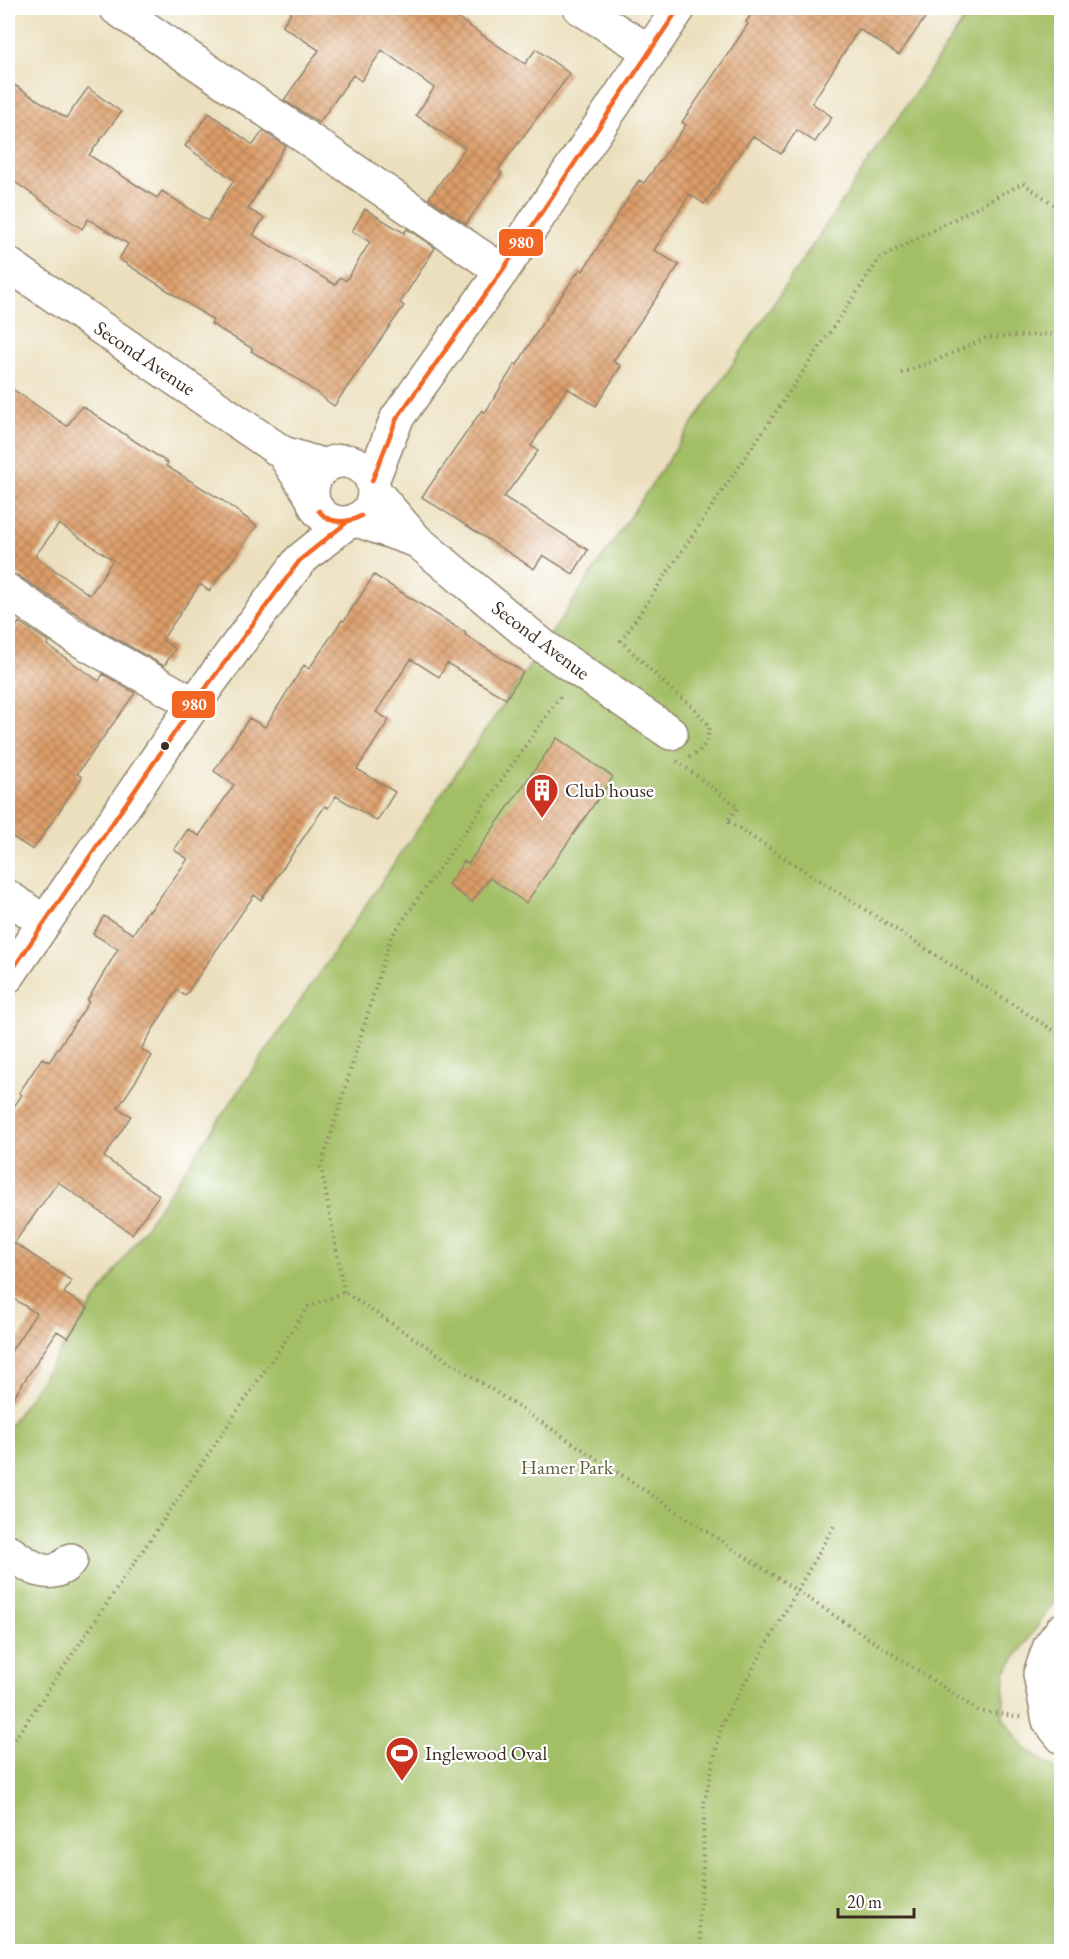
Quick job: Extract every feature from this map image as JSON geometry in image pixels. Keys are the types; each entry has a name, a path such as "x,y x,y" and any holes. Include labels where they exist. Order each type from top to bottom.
{"main road":[{"path":"116,8 502,271"},
{"path":"580,8 649,51"},
{"path":"8,976 194,704 300,560 351,521 366,513 372,503 373,486 397,418 502,271 679,8"},
{"name":"Second Avenue","path":"8,264 283,453 336,463"},
{"path":"300,560 313,502 312,484 317,473 336,463 397,418"},
{"name":"Second Avenue","path":"283,453 313,502"},
{"path":"336,463 357,464 366,471 373,486"},
{"name":"Second Avenue","path":"373,486 416,540 543,646 671,733"},
{"path":"313,502 323,517 334,522 351,521"},
{"name":"Second Avenue","path":"351,521 416,540"},
{"path":"8,591 75,637 194,704"},
{"path":"8,897 44,922"},
{"path":"8,1551 32,1568 45,1572 63,1568 71,1560"},
{"path":"1055,1729 1040,1674 1050,1646 1062,1630"}],"path":[{"path":"1062,210 1023,183 880,258 621,641 666,685 694,708 709,726 709,737 696,755 676,760 738,807 727,821 1062,1036"},
{"path":"901,374 986,338 1048,334 1062,336"},
{"path":"566,688 391,937 321,1167 344,1292 979,1711 1055,1729"},
{"path":"8,1749 308,1307 344,1292"},
{"path":"702,1952 699,1923 704,1804 722,1723 835,1524"}],"green space":[{"name":"Hamer Park","path":"972,8 1048,8 1062,15 1062,1590 1005,1673 1003,1718 1025,1748 1061,1773 1061,1951 8,1952 8,1428 543,646"}],"building":[{"path":"294,8 443,8 525,64 536,49 570,74 498,170 502,173 466,224 429,198 465,148 416,115 434,88 382,50 361,81 353,75 319,123 284,100 319,50 282,26"},
{"path":"755,8 932,8 899,55 859,29 812,103 832,117 815,142 797,130 781,154 753,136 704,204 690,194 654,250 679,265 613,361 621,366 596,406 567,388 531,446 538,451 504,497 588,550 573,574 543,555 534,569 422,497 482,410 485,413 515,364 517,365 541,325 580,269 583,271 639,180 644,183 686,125 682,122 748,24 746,22"},
{"path":"8,81 66,118 88,88 121,112 89,155 157,198 162,191 208,221 234,180 185,146 209,113 253,145 263,131 285,146 248,209 264,218 253,235 335,285 340,277 346,281 370,242 352,231 365,209 404,233 407,229 435,248 400,303 404,306 334,406 299,380 251,351 253,349 211,324 213,320 119,259 128,244 88,219 82,229 8,177"},
{"path":"8,386 67,426 82,406 168,463 166,466 222,500 257,526 209,591 200,584 162,640 175,649 164,666 101,630 19,576 8,573","holes":["59,524 113,560 90,595 35,556"]},
{"path":"374,575 523,672 506,699 447,663 439,677 411,659 376,712 389,720 357,769 395,792 377,821 336,796 328,808 325,806 261,900 254,895 185,996 177,990 141,1049 152,1056 118,1108 131,1116 104,1157 159,1195 132,1234 58,1182 14,1243 72,1281 64,1293 88,1308 68,1338 57,1331 8,1406 8,1356 36,1313 8,1295 8,1115 22,1095 19,1093 42,1058 49,1062 89,1002 87,1001 118,949 93,934 104,916 133,934 148,910 150,911 188,859 174,850 188,829 199,836 234,785 214,771 249,718 265,727 304,665 309,669"},
{"path":"19,622 49,642 47,645 99,681 103,674 135,693 77,774 82,777 33,850 8,834 8,641"},
{"name":"Club house","path":"557,738 613,777 526,903 490,878 472,902 448,885 464,861 468,864"}],"transit line":[{"name":"980","path":"372,481 397,418 502,271 679,8"},
{"name":"980","path":"319,511 328,518 338,521 361,516"},
{"name":"980","path":"319,511 328,519 339,522 350,521 361,516"},
{"name":"980","path":"8,976 194,704 300,560 346,523"}],"place":[{"name":"Club house","path":"542,819"},
{"name":"Inglewood Oval","path":"402,1782"}]}
